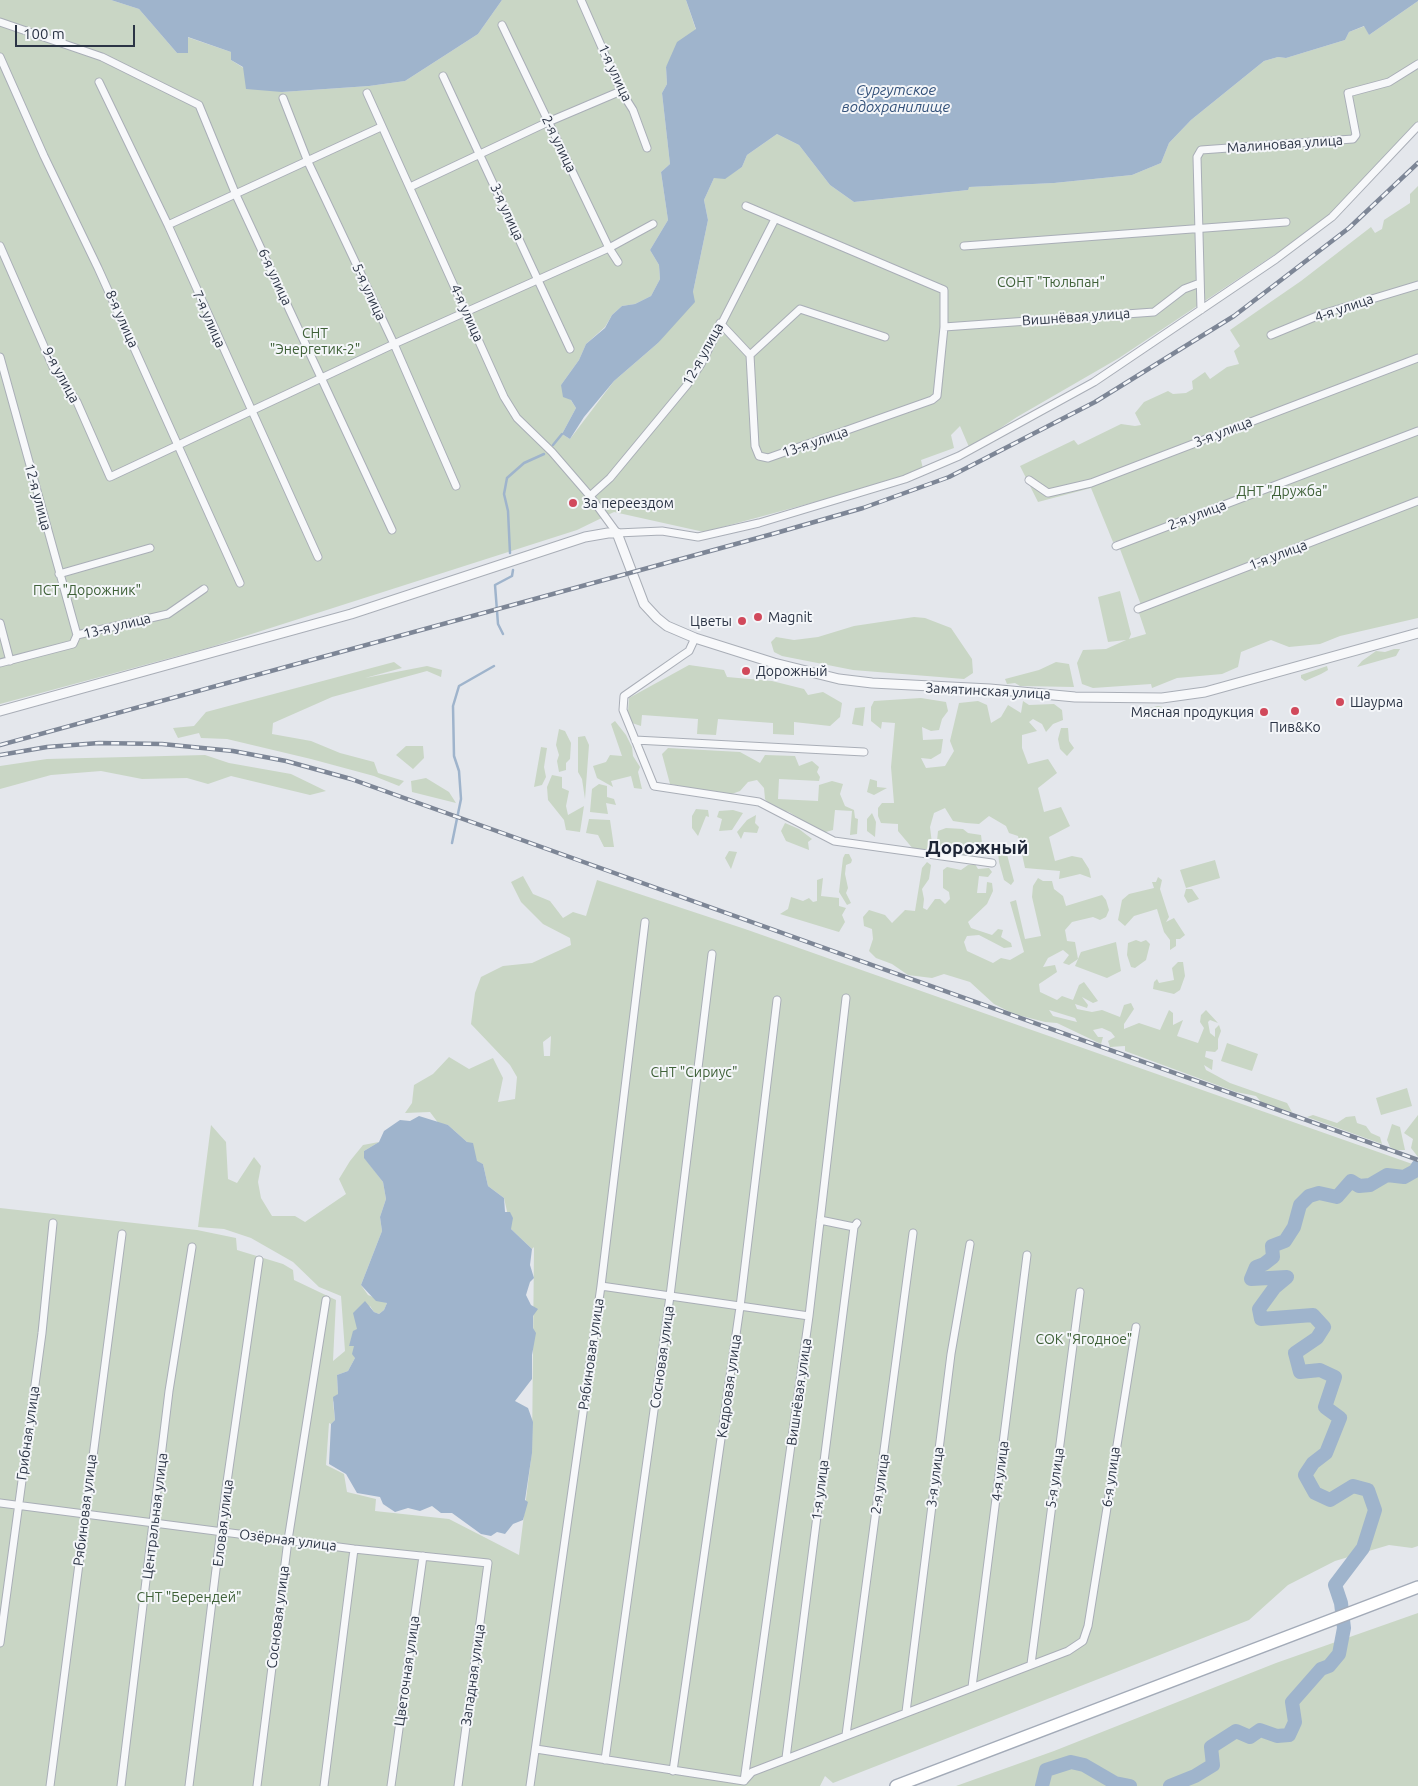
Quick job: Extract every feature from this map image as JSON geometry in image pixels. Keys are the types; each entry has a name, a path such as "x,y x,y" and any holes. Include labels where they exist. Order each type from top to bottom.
{"main road":[{"path":"896,1786 1418,1587"}],"street":[{"name":"1-я улица","path":"581,0 621,91 632,110 647,148"},
{"name":"6-я улица","path":"0,23 108,60 199,106 236,195 323,378 392,530"},
{"name":"2-я улица","path":"502,25 609,248 618,262"},
{"name":"8-я улица","path":"0,58 180,445 240,583"},
{"name":"Малиновая улица","path":"1201,310 1197,157 1201,150 1353,139 1356,135 1348,93 1389,82 1418,64"},
{"name":"3-я улица","path":"443,76 570,349"},
{"name":"7-я улица","path":"99,82 168,225 250,411 318,557"},
{"path":"410,187 548,122 621,91"},
{"name":"4-я улица","path":"367,93 504,397 517,418 552,452 590,496 617,533"},
{"name":"5-я улица","path":"283,98 308,162 394,344 456,486"},
{"path":"0,711 351,614 585,537 617,533 662,531 698,537 710,536 905,479 959,456 1086,387 1276,259 1332,217 1418,126"},
{"path":"168,225 381,127"},
{"path":"746,206 944,290 944,326"},
{"name":"12-я улица","path":"590,496 610,478 687,385 701,364 775,219"},
{"path":"964,246 1286,222"},
{"path":"180,445 394,344 609,248 653,224"},
{"name":"9-я улица","path":"0,246 53,367 77,402 110,477 180,445"},
{"name":"Вишнёвая улица","path":"944,326 1154,312 1184,289 1200,283"},
{"name":"4-я улица","path":"1272,335 1322,314 1418,286"},
{"path":"720,324 750,355 800,309 885,337"},
{"name":"13-я улица","path":"750,355 755,446 759,456 768,458 932,400 937,396 944,326"},
{"name":"12-я улица","path":"0,357 77,635"},
{"name":"3-я улица","path":"1030,480 1048,493 1091,483 1418,358"},
{"name":"2-я улица","path":"1116,546 1418,431"},
{"name":"1-я улица","path":"1138,609 1418,501"},
{"name":"Замятинская улица","path":"617,533 648,609 667,626 695,638 808,672 872,684 1137,699 1162,698 1205,692 1418,633"},
{"path":"59,574 150,548"},
{"name":"13-я улица","path":"0,663 73,644 77,635 168,614 204,589"},
{"path":"0,623 10,660"},
{"path":"695,638 689,651 624,696 623,710 654,786 758,802 834,842 992,863"},
{"path":"635,740 864,752"},
{"name":"Рябиновая улица","path":"530,1786 601,1286 645,922"},
{"name":"Сосновая улица","path":"605,1760 670,1296 712,954"},
{"name":"Вишнёвая улица","path":"744,1784 809,1316 846,998"},
{"name":"Кедровая улица","path":"674,1771 740,1307 777,1000"},
{"name":"1-я улица","path":"786,1758 856,1225 820,1220"},
{"name":"Грибная улица","path":"0,1643 42,1333 53,1223"},
{"name":"Рябиновая улица","path":"50,1786 122,1234"},
{"name":"2-я улица","path":"846,1735 913,1234"},
{"name":"3-я улица","path":"906,1712 951,1354 970,1244"},
{"name":"Центральная улица","path":"121,1786 169,1391 192,1247"},
{"name":"4-я улица","path":"972,1687 1028,1255"},
{"name":"Еловая улица","path":"189,1786 259,1260"},
{"path":"601,1286 809,1316"},
{"name":"5-я улица","path":"1031,1664 1080,1292"},
{"name":"Сосновая улица","path":"257,1786 288,1540 326,1300"},
{"name":"6-я улица","path":"1031,1664 1068,1651 1083,1641 1088,1626 1136,1327"},
{"name":"Озёрная улица","path":"0,1503 354,1549 488,1563"},
{"path":"324,1786 354,1549"},
{"name":"Цветочная улица","path":"391,1786 423,1556"},
{"name":"Западная улица","path":"458,1786 488,1563"},
{"path":"536,1749 744,1784 752,1772 1031,1664"}],"green space":[{"name":"СHТ \"Энергетик-2\"","path":"0,0 111,0 139,9 177,53 187,37 231,52 231,60 282,92 369,86 405,81 478,34 502,0 686,0 696,30 666,67 667,84 662,93 670,164 661,172 668,220 650,250 659,265 660,279 651,296 635,304 622,306 612,315 605,327 586,344 579,360 561,385 576,408 562,434 570,439 614,381 658,343 693,292 708,220 704,200 714,178 725,178 742,167 747,155 777,134 799,145 830,185 854,202 968,190 968,187 1054,183 1132,175 1161,163 1169,143 1191,120 1264,61 1278,57 1286,58 1345,40 1349,32 1365,26 1369,35 1418,1 1418,122 1329,216 1307,233 1119,358 969,447 960,426 951,435 954,448 921,460 923,469 885,483 704,532 614,512 577,530 211,647 0,704"},
{"name":"ДНТ \"Дружба\"","path":"1418,186 1418,618 1340,636 1320,644 1289,647 1271,640 1241,652 1238,667 1222,674 1177,678 1152,688 1151,684 1093,688 1082,684 1077,663 1083,650 1106,649 1126,640 1108,642 1098,597 1120,591 1131,634 1129,639 1146,634 1137,607 1141,605 1117,541 1113,542 1091,488 1038,502 1020,466 1074,440 1078,445 1121,424 1141,425 1135,413 1144,402 1168,391 1173,394 1186,393 1193,389 1192,381 1205,372 1210,379 1227,367 1239,364 1234,351 1240,346 1230,330 1301,281 1371,227 1375,233 1382,229 1384,220 1410,203 1410,194"},
{"path":"914,617 925,618 951,628 972,659 973,673 964,679 853,670 782,656 774,652 771,642 776,637 794,640 818,637 854,626"},
{"path":"1400,649 1396,656 1357,667 1376,651 1385,652"},
{"path":"394,662 402,668 365,678 427,666 442,670 441,677 427,671 332,697 273,723 272,734 311,741 340,753 374,762 378,773 404,781 399,786 374,776 227,739 201,738 199,733 178,738 173,728 194,726 206,712"},
{"path":"1056,662 1069,664 1074,687 1020,686 1015,683 1007,684 1005,679 1039,670"},
{"path":"689,665 724,670 727,677 772,681 804,689 808,695 823,692 842,703 840,717 830,726 794,722 794,735 773,734 773,723 718,719 716,735 697,734 698,719 642,715 641,726 632,723 628,712 629,698"},
{"path":"1327,666 1328,670 1321,674 1305,681 1301,678 1301,675"},
{"path":"921,698 946,702 948,711 942,719 939,730 931,731 922,727 923,740 943,739 941,753 931,759 921,758 926,768 945,766 954,751 950,741 959,703 978,701 987,705 991,723 1001,717 1008,705 1021,713 1023,701 1029,705 1054,704 1062,710 1063,720 1053,724 1046,732 1042,724 1033,719 1029,722 1037,731 1022,735 1022,748 1028,764 1048,759 1057,773 1038,788 1044,812 1061,807 1070,826 1049,837 1055,861 1072,856 1082,858 1089,869 1091,878 1080,874 1059,879 1060,871 1025,868 1018,836 1009,833 1006,826 989,816 979,824 953,821 945,808 934,813 930,827 933,852 914,850 898,831 898,824 881,823 878,816 878,808 882,803 894,803 891,767 895,723 882,722 881,729 871,721 871,707 874,701"},
{"path":"1158,706 1163,707 1164,713 1143,715 1145,709"},
{"path":"865,707 863,726 852,724 855,708"},
{"path":"615,721 626,735 632,747 633,756 640,767 638,772 642,789 634,788 631,776 611,781 613,787 597,778 593,766 606,762 610,755 622,756 611,724"},
{"path":"1061,728 1068,728 1069,741 1074,748 1067,756 1060,749 1058,739"},
{"path":"559,729 565,731 571,743 570,759 566,763 566,770 559,772 557,761 559,755 556,745"},
{"path":"585,736 589,745 585,799 582,779 578,772 578,737"},
{"path":"406,746 423,746 424,758 413,769 396,755"},
{"path":"541,747 547,748 544,767 546,777 542,785 534,787"},
{"path":"668,748 740,752 760,763 765,755 795,756 799,766 812,761 819,767 817,772 820,777 819,781 779,779 778,799 818,801 819,785 832,781 843,784 840,794 845,806 854,810 855,818 858,819 857,834 850,835 852,811 835,810 833,830 822,833 789,812 773,809 765,799 764,788 757,780 748,782 740,791 729,795 670,784 662,754"},
{"path":"205,755 229,763 291,774 326,791 310,795 231,776 208,784 187,778 142,779 101,771 51,775 0,789 0,766 47,759"},
{"path":"552,775 562,777 562,788 569,791 566,806 568,815 584,806 580,832 566,830 564,820 548,800 547,787"},
{"path":"426,778 449,792 456,803 412,792 411,781"},
{"path":"870,779 877,781 877,787 887,788 874,795 867,792"},
{"path":"599,784 607,786 607,797 614,799 616,805 606,803 608,814 590,812 592,789"},
{"path":"696,809 708,810 709,817 706,816 698,836 692,828 692,816"},
{"path":"733,810 743,813 732,830 719,831 722,819 717,817 719,811"},
{"path":"872,813 876,822 875,837 867,831 867,819"},
{"path":"756,815 755,823 759,827 757,833 744,832 741,839 737,832 747,820"},
{"path":"589,819 610,820 614,847 604,847 598,835 586,833"},
{"path":"785,823 799,829 812,839 808,842 809,850 786,841 781,831"},
{"path":"946,828 963,829 968,833 981,835 982,843 972,856 936,851 938,831"},
{"path":"1004,843 1014,881 1011,885 1004,880 999,862 998,852"},
{"path":"729,851 737,852 731,869 725,858"},
{"path":"845,854 849,854 852,860 851,863 846,865 845,874 848,888 846,893 851,903 847,905 839,892"},
{"path":"1215,860 1220,878 1186,888 1180,870"},
{"path":"927,862 931,865 929,879 922,889 923,908 927,910 935,899 940,899 945,904 950,899 949,892 943,888 943,870 947,867 961,870 968,865 975,864 978,869 989,868 992,872 988,877 979,876 977,893 986,893 987,882 992,883 993,891 987,904 968,922 971,928 992,935 998,929 1003,930 1001,937 1011,943 1012,947 1004,948 979,935 967,936 964,942 967,951 993,963 1001,958 1010,960 1024,952 1010,902 1016,900 1025,939 1041,936 1032,897 1033,886 1038,878 1043,881 1052,881 1054,889 1063,896 1066,906 1102,895 1106,900 1109,910 1106,917 1100,920 1093,917 1072,922 1065,930 1067,941 1075,942 1078,959 1069,965 1063,963 1069,955 1063,950 1048,958 1043,967 1055,965 1057,972 1039,984 1040,992 1057,1000 1062,996 1073,1000 1079,985 1084,982 1098,1001 1093,1003 1082,997 1088,1005 1087,1008 1075,1004 1077,1009 1092,1012 1102,1010 1120,1017 1124,1005 1131,1003 1134,1009 1124,1024 1124,1029 1139,1023 1160,1030 1169,1010 1173,1013 1173,1025 1183,1020 1177,1036 1198,1043 1204,1028 1200,1022 1201,1015 1206,1010 1218,1023 1210,1020 1208,1022 1210,1033 1215,1037 1215,1029 1219,1025 1221,1031 1218,1039 1218,1049 1215,1052 1206,1051 1205,1057 1213,1060 1212,1070 1204,1065 1206,1070 1230,1083 1287,1103 1292,1112 1262,1103 1256,1096 1236,1092 1125,1051 1125,1046 1110,1047 1108,1041 1115,1037 1111,1032 1102,1028 1093,1030 1098,1037 1103,1037 1101,1044 1057,1023 1014,1014 994,1004 970,982 944,974 932,978 908,975 892,964 876,958 869,951 873,939 872,929 864,926 863,917 869,910 885,915 892,923 905,910 915,911 922,868","holes":["1049,1010 1075,1018 1077,1022 1053,1016"]},
{"path":"523,876 533,894 550,901 563,918 573,912 586,916 597,880 745,929 1418,1166 1418,1546 1412,1548 1389,1545 1335,1561 1288,1585 1249,1620 833,1783 825,1776 820,1786 0,1786 0,1208 197,1230 236,1238 237,1250 283,1264 293,1270 294,1280 336,1300 333,1361 345,1351 341,1296 319,1287 293,1262 251,1238 224,1229 198,1227 211,1125 226,1142 228,1179 237,1183 254,1157 261,1166 258,1182 261,1198 272,1216 295,1216 305,1222 346,1194 339,1179 350,1161 363,1145 379,1142 364,1151 364,1157 383,1182 386,1199 380,1217 382,1231 361,1285 368,1295 387,1303 384,1310 379,1314 374,1312 370,1306 349,1346 354,1346 355,1358 348,1371 337,1375 338,1394 333,1402 335,1420 331,1424 329,1423 326,1465 344,1474 347,1492 376,1499 375,1511 449,1519 519,1555 532,1451 534,1247 532,1249 511,1229 504,1198 488,1186 483,1164 477,1162 467,1142 448,1125 439,1124 430,1112 405,1113 412,1103 414,1085 433,1074 449,1057 469,1069 493,1058 503,1078 498,1102 515,1099 517,1077 510,1065 471,1024 475,993 481,977 503,966 532,963 571,945 570,938 543,924 521,902 511,882","holes":["551,1036 550,1056 544,1056 543,1042"]},
{"path":"1158,877 1162,880 1160,889 1169,917 1166,922 1174,918 1185,935 1180,939 1176,939 1176,946 1170,950 1170,940 1164,932 1157,909 1134,916 1125,926 1118,920 1122,900 1129,894 1154,888 1152,882 1156,882"},
{"path":"823,878 821,896 839,898 839,906 846,908 842,915 845,922 839,932 780,914 788,909 791,897 803,901 809,898 813,902 817,901 817,880"},
{"path":"1186,889 1192,889 1199,899 1188,903 1184,896"},
{"path":"1136,940 1141,942 1146,940 1150,944 1146,960 1135,968 1131,967 1127,955 1128,943"},
{"path":"1116,942 1121,971 1107,978 1075,966 1081,952"},
{"path":"1178,962 1183,962 1185,976 1180,990 1174,994 1153,989 1154,982 1157,979 1159,983 1174,980 1172,968"},
{"path":"1227,1043 1258,1054 1252,1071 1221,1061"},
{"path":"1407,1088 1412,1106 1381,1115 1376,1098"},
{"path":"1313,1115 1337,1123 1346,1117 1355,1116 1357,1123 1366,1126 1371,1133 1380,1137 1382,1144 1307,1117"},
{"path":"1418,1115 1418,1157 1411,1148 1413,1139 1404,1133"},
{"path":"1392,1124 1400,1127 1405,1150 1396,1150 1390,1147 1387,1140"},
{"path":"1418,1613 1418,1786 956,1786 1054,1751 1276,1663"}],"water":[{"path":"111,0 502,0 478,34 405,81 369,86 282,92 246,89 243,67 231,60 231,52 188,37 188,53 177,53 139,9"},
{"name":"Сургутское водохранилище","path":"686,0 1418,1 1369,35 1364,26 1349,32 1345,40 1286,58 1278,57 1264,61 1191,120 1169,143 1161,163 1132,175 1054,183 969,187 968,190 854,202 830,185 799,145 777,134 747,155 742,167 725,179 714,178 704,200 708,220 693,292 695,302 658,343 614,381 584,417 570,439 562,434 576,408 571,400 563,397 561,385 579,360 586,344 605,328 612,315 622,306 635,304 651,296 660,279 659,265 650,250 668,220 661,172 670,164 662,93 667,84 666,67 677,42 696,29"},
{"path":"419,1116 448,1125 467,1142 473,1143 477,1161 483,1164 488,1186 504,1198 505,1212 510,1212 513,1218 511,1229 532,1249 530,1265 534,1278 530,1282 526,1295 531,1305 538,1309 533,1316 533,1328 536,1333 532,1355 532,1379 515,1401 528,1408 533,1422 532,1453 525,1500 528,1502 523,1520 513,1524 505,1534 497,1532 491,1536 481,1534 452,1513 441,1513 432,1506 420,1511 408,1508 395,1512 383,1504 380,1497 357,1493 346,1474 329,1464 331,1424 335,1420 333,1397 338,1394 337,1375 348,1371 355,1358 352,1354 354,1346 349,1346 353,1331 357,1329 353,1313 365,1301 374,1312 379,1314 384,1310 387,1303 376,1301 361,1285 382,1231 380,1217 386,1199 383,1182 364,1158 364,1151 379,1142 384,1131 400,1120 410,1121"}],"waterway":[{"path":"553,445 562,434"},
{"path":"510,553 508,511 504,494 507,478 524,463 544,454"},
{"path":"503,634 498,624 495,585 512,576 513,570"},
{"path":"452,843 461,799 459,771 454,756 453,706 459,686 494,666"},
{"path":"1170,1786 1195,1776 1213,1765 1211,1747 1236,1731 1250,1737 1260,1730 1277,1736 1289,1735 1295,1722 1292,1702 1321,1669 1329,1666 1339,1654 1344,1628 1341,1603 1335,1585 1363,1548 1375,1510 1368,1490 1353,1486 1330,1500 1315,1493 1305,1475 1313,1463 1326,1453 1340,1418 1325,1407 1335,1377 1320,1370 1300,1372 1295,1353 1317,1338 1324,1327 1313,1315 1261,1319 1259,1309 1275,1287 1287,1277 1251,1279 1256,1267 1273,1257 1272,1246 1285,1241 1294,1227 1300,1205 1309,1196 1319,1193 1337,1197 1351,1181 1359,1186 1370,1185 1387,1175 1404,1177 1415,1171 1418,1166"},
{"path":"1042,1786 1046,1770 1071,1762 1084,1765 1115,1783 1130,1786"}],"railway":[{"path":"0,745 776,533 863,508 949,477 1095,402 1234,316 1349,228 1418,163"},
{"path":"0,755 47,747 99,743 162,744 233,751 286,761 351,779 1418,1160"}],"place":[{"name":"За переездом","path":"573,503"},
{"name":"Magnit","path":"758,617"},
{"name":"Цветы","path":"742,621"},
{"name":"Дорожный","path":"746,671"},
{"name":"Шаурма","path":"1340,702"},
{"name":"Пив&Ко","path":"1295,711"},
{"name":"Мясная продукция","path":"1264,712"}],"district":[{"name":"Дорожный","path":"977,848"}],"park label":[{"name":"СОНТ \"Тюльпан\"","path":"1051,282"},
{"name":"ПСТ \"Дорожник\"","path":"87,590"},
{"name":"СНТ \"Сириус\"","path":"694,1072"},
{"name":"СОК \"Ягодное\"","path":"1084,1339"},
{"name":"СНТ \"Берендей\"","path":"189,1597"}]}
